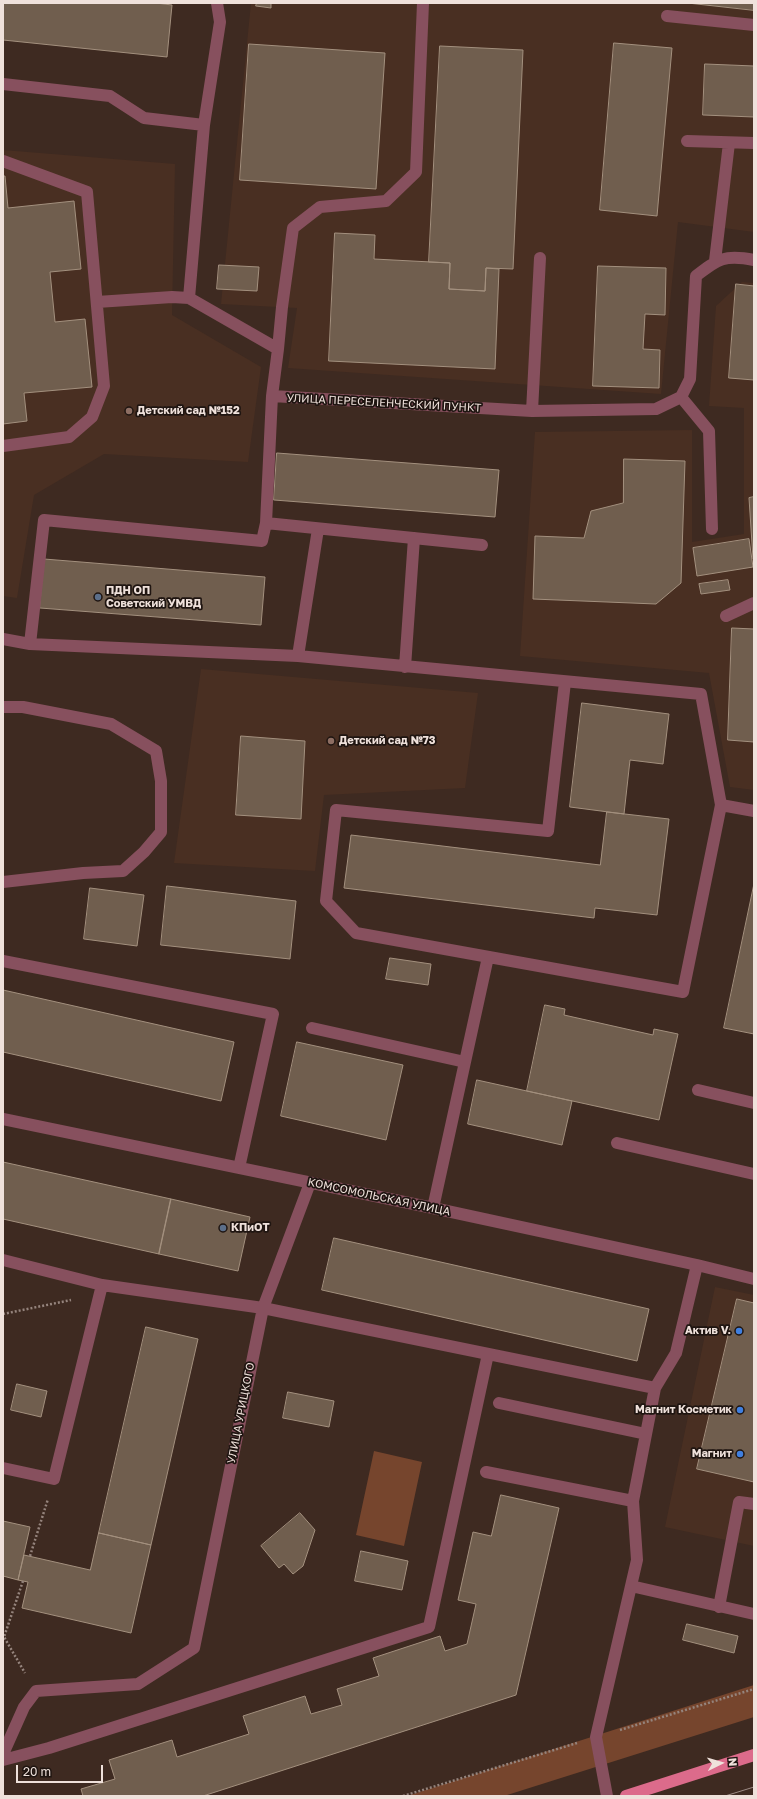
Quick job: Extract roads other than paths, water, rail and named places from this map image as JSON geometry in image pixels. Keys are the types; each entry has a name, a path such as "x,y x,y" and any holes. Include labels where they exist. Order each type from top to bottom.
{"main road":[{"path":"626,1796 754,1755"}],"street":[{"path":"189,298 204,125 220,22 217,3"},
{"name":"УЛИЦА ПЕРЕСЕЛЕНЧЕСКИЙ ПУНКТ","path":"423,3 416,172 386,201 320,207 293,228 272,396 532,411 656,409 681,397"},
{"path":"667,16 754,25"},
{"path":"3,84 110,96 144,118 204,125"},
{"path":"687,141 754,143"},
{"path":"716,261 728,143"},
{"path":"3,161 87,192 104,386 92,417 69,437 3,446"},
{"path":"712,529 709,431 681,397 690,379 696,276 716,261 738,257 754,260"},
{"path":"532,411 540,258"},
{"path":"97,302 172,297 189,298 278,349"},
{"path":"30,644 44,520 262,541 266,523 272,396"},
{"path":"266,523 482,545"},
{"path":"298,656 318,529"},
{"path":"405,666 414,538"},
{"path":"726,616 754,603"},
{"path":"3,639 30,644 298,656 701,694 721,806 682,992 356,933 326,901 336,810 548,831 565,682"},
{"path":"3,707 24,707 111,724 156,751 161,781 161,832 144,852 123,871 3,882"},
{"path":"721,806 754,811"},
{"path":"433,1208 488,958"},
{"path":"3,961 273,1014 239,1168"},
{"path":"312,1028 465,1062"},
{"path":"698,1090 754,1104"},
{"name":"КОМСОМОЛЬСКАЯ УЛИЦА","path":"3,1119 433,1208 697,1265 754,1279"},
{"path":"617,1143 754,1174"},
{"name":"УЛИЦА УРИЦКОГО","path":"3,1754 24,1707 36,1691 138,1684 194,1648 263,1308 310,1183"},
{"path":"3,1260 100,1290 263,1308 655,1388"},
{"path":"607,1796 596,1737 637,1560 633,1501 655,1388 676,1353 697,1265"},
{"path":"3,1468 54,1479 100,1290"},
{"path":"3,1760 49,1748 429,1627 488,1354"},
{"path":"499,1404 646,1434"},
{"path":"486,1472 633,1501"},
{"path":"719,1607 739,1502 754,1504"},
{"path":"631,1586 754,1614"}],"tram line":[{"path":"725,1796 754,1787"}],"place":[{"name":"Детский сад №152","path":"129,411"},
{"name":"ПДН ОП Советский УМВД","path":"98,597"},
{"name":"Детский сад №73","path":"331,741"},
{"name":"КПиОТ","path":"223,1228"},
{"name":"Актив V.","path":"739,1331"},
{"name":"Магнит Косметик","path":"740,1410"},
{"name":"Магнит","path":"740,1454"}]}
